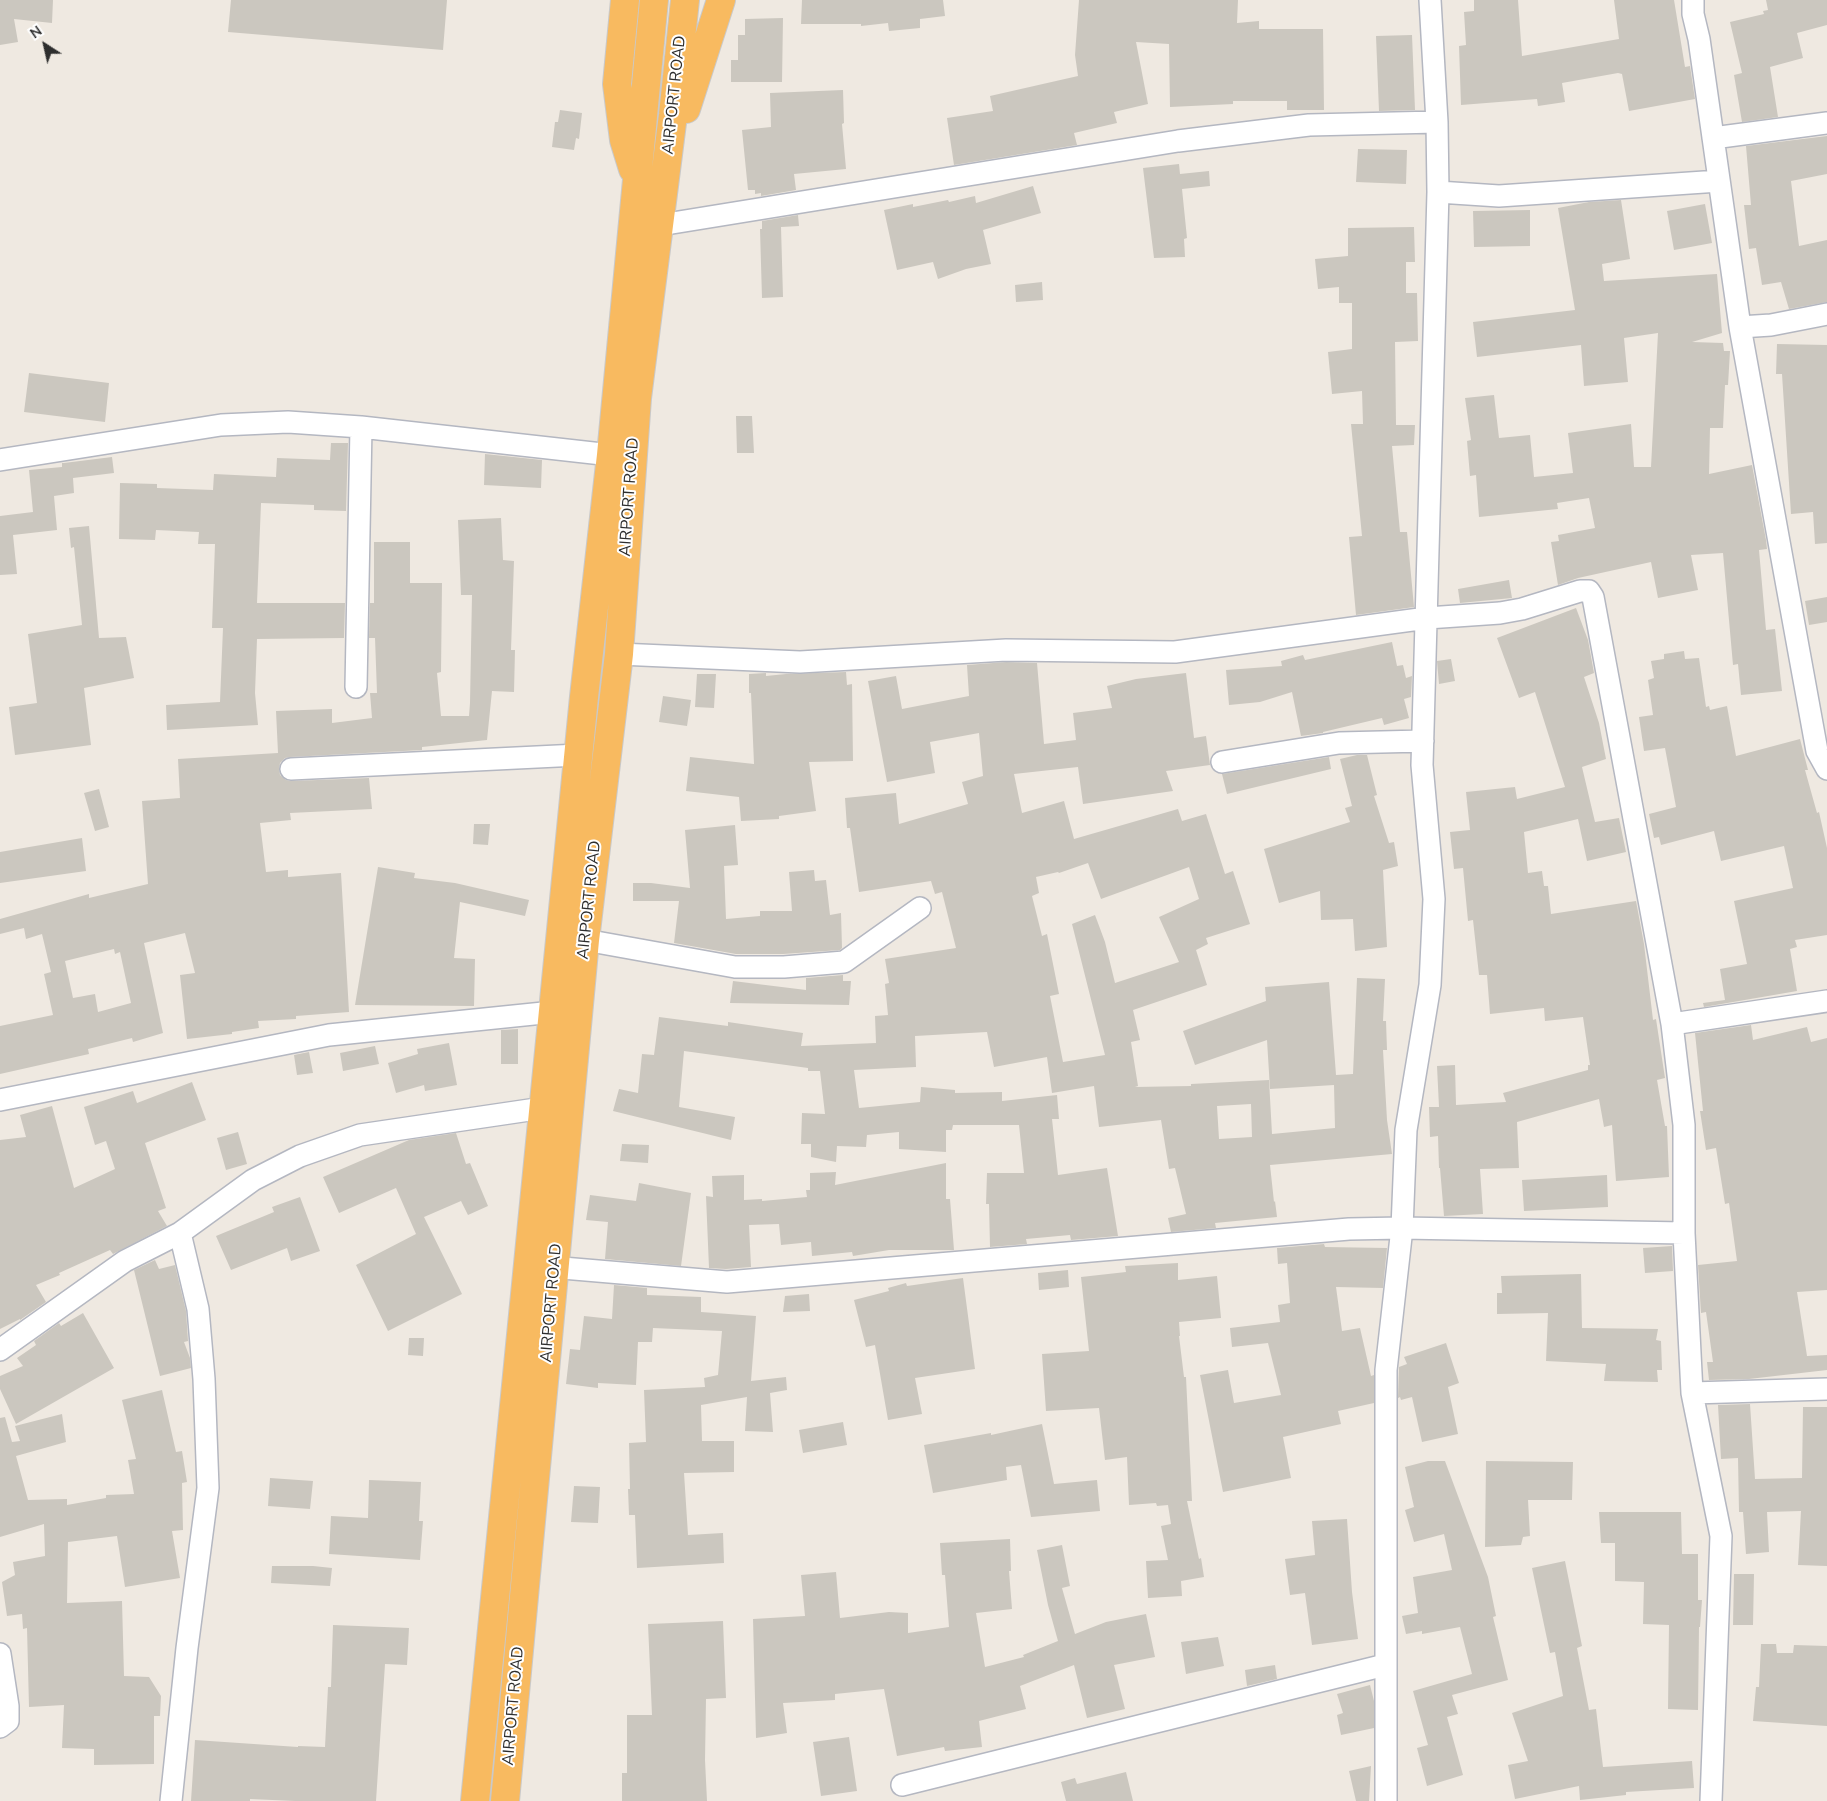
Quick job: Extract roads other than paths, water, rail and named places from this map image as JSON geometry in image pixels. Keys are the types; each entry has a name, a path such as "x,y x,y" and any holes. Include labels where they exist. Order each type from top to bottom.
{"highway":[{"path":"625,0 617,84 624,140 638,184"},
{"name":"AIRPORT ROAD","path":"474,1801 578,755 611,456 654,0"},
{"name":"AIRPORT ROAD","path":"505,1801 585,940 619,654 637,398 660,225 685,0"},
{"path":"664,188 694,83 721,0"}],"street":[{"path":"1386,1801 1386,1370 1402,1228 1406,1130 1430,985 1434,899 1422,765 1438,192 1437,122 1430,0"},
{"path":"1692,0 1714,138 1740,326 1817,751 1827,769"},
{"path":"660,225 1178,141 1308,125 1437,122"},
{"path":"1714,138 1827,123"},
{"path":"1438,192 1499,196 1719,181"},
{"path":"1740,326 1770,325 1827,314"},
{"path":"0,460 221,425 288,422 361,426 611,456"},
{"path":"356,687 361,426"},
{"path":"619,654 800,662 1006,650 1175,652 1427,618 1500,613 1522,609 1580,591 1589,591 1593,597 1672,1024 1684,1126 1684,1233 1692,1393 1721,1536 1711,1801"},
{"path":"1222,762 1339,743 1423,741"},
{"path":"291,769 578,755"},
{"path":"585,940 735,968 784,968 844,962 920,908"},
{"path":"1672,1024 1827,1001"},
{"path":"0,1100 330,1035 553,1012"},
{"path":"0,1350 125,1261 180,1233 253,1180 300,1156 360,1135 543,1108"},
{"path":"528,1265 727,1282 1349,1229 1402,1228 1684,1233"},
{"path":"171,1801 187,1648 208,1488 204,1379 198,1309 180,1233"},
{"path":"1692,1393 1827,1389"},
{"path":"0,1654 8,1714 8,1721 0,1727"},
{"path":"902,1785 1385,1665"}]}
